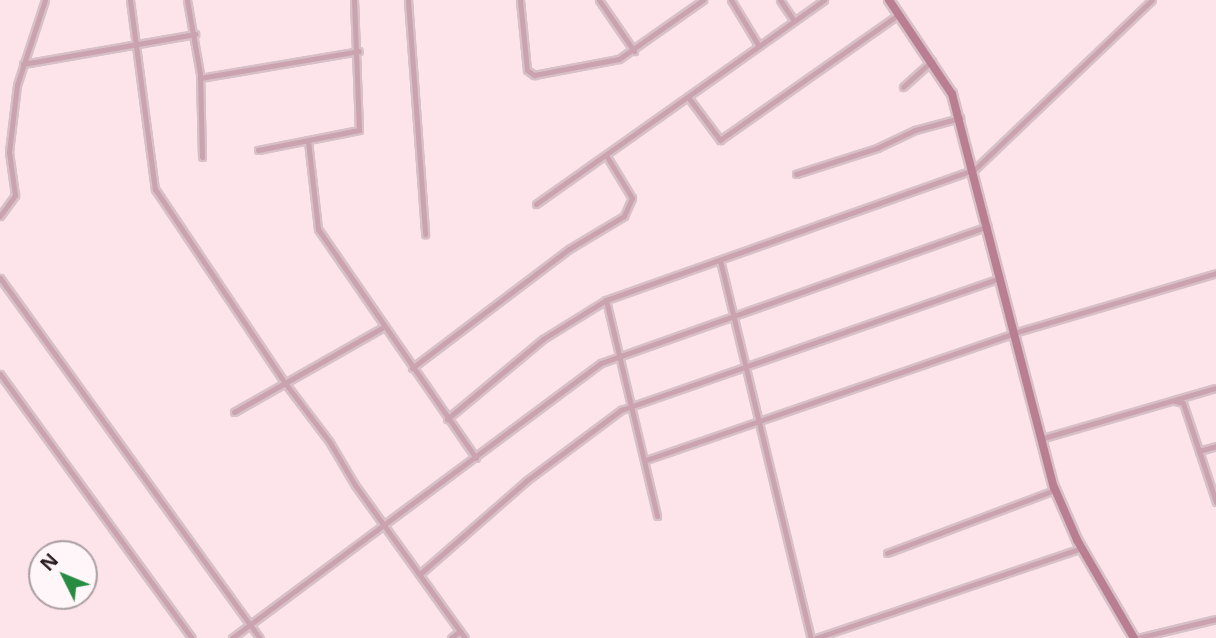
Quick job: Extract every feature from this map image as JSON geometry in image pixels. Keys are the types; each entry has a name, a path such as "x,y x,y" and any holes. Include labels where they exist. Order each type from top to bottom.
{"street":[{"path":"0,216 15,195 10,144 23,64 45,0"},
{"path":"130,0 155,189 285,383 466,638"},
{"path":"187,0 195,34 200,78 202,157"},
{"path":"258,150 359,130 359,51 354,0"},
{"path":"408,0 425,234"},
{"path":"520,0 527,70 534,75 619,59 703,0"},
{"path":"599,0 634,51"},
{"path":"730,0 760,46"},
{"path":"780,0 794,21"},
{"path":"536,204 824,0"},
{"path":"888,0 932,61 960,118 1040,439 1055,490 1082,548 1136,638 1216,619"},
{"path":"447,419 543,339 606,300 974,170 1153,0"},
{"path":"688,97 720,139 899,14"},
{"path":"23,64 195,34"},
{"path":"200,78 359,51"},
{"path":"903,87 932,61"},
{"path":"796,174 877,148 915,130 960,118"},
{"path":"308,141 318,229 382,328 476,458"},
{"path":"0,144 10,144"},
{"path":"412,368 569,249 624,216 632,198 606,155"},
{"path":"232,638 618,353 987,226"},
{"path":"720,260 814,638 1082,548"},
{"path":"646,460 1014,333 1216,273"},
{"path":"0,278 260,638"},
{"path":"421,573 526,481 632,405 746,368 1000,278"},
{"path":"606,300 646,460 657,516"},
{"path":"234,412 382,328"},
{"path":"0,374 192,638"},
{"path":"1040,439 1216,388"},
{"path":"1172,401 1183,403 1216,502"},
{"path":"1199,451 1216,446"},
{"path":"887,553 1055,490"},
{"path":"451,638 460,631"}]}
